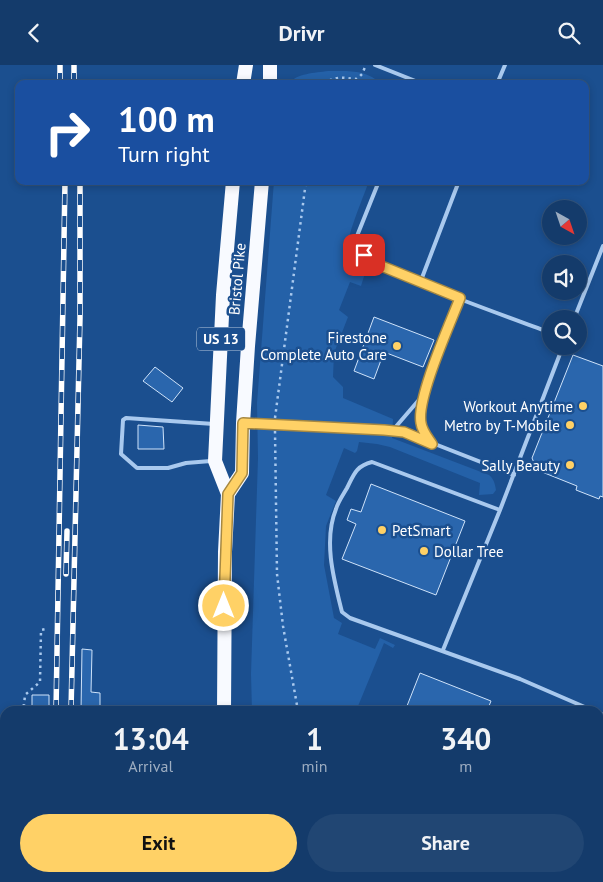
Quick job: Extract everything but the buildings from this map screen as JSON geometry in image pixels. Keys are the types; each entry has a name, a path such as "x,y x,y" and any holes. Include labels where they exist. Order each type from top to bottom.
{"highway":[{"path":"244,80 246,65"},
{"path":"270,65 270,80"},
{"name":"Bristol Pike","path":"224,706 225,552 228,494 215,461 223,295 233,185"},
{"name":"Bristol Pike","path":"228,494 242,473 243,423 262,185"}],"lane":[{"path":"375,65 412,80"},
{"path":"499,80 505,65"},
{"path":"377,185 357,236 364,255 379,265 420,283 542,330"},
{"path":"420,283 457,185"},
{"path":"578,310 603,246"},
{"path":"432,444 421,424 420,414 424,394 460,298"},
{"path":"443,650 514,475 560,355"},
{"path":"393,431 424,394"},
{"path":"215,461 186,463 168,468 137,469 121,454 122,421 126,418 216,424"},
{"path":"243,423 404,432 514,475"},
{"path":"500,510 372,462 362,465 355,472 336,509 331,525 330,544 333,578 342,612 350,618 520,679 582,706"}],"path":[{"path":"329,80 332,78 357,79 362,74 366,65"},
{"path":"276,415 305,185"},
{"path":"275,439 277,574 283,625 297,706"},
{"path":"23,706 25,695 40,682 41,630 46,629"}],"shaded area":[{"path":"350,71 363,73 377,80 292,80 312,73"},
{"path":"274,185 368,185 348,241 350,254 366,270 361,286 350,282 339,310 348,317 334,353 333,377 343,387 343,398 393,419 392,438 489,475 495,484 496,490 493,494 479,495 480,483 390,447 359,442 355,453 344,448 326,495 336,501 326,526 324,565 334,618 342,623 338,634 375,649 380,638 395,645 393,648 384,643 358,706 252,706 251,674 258,458 257,403"}],"railway":[{"path":"60,65 60,80"},
{"path":"74,65 74,80"},
{"path":"56,706 65,185"},
{"path":"71,706 80,318 80,185"},
{"path":"66,574 67,531"}],"place":[{"name":"Firestone Complete Auto Care","path":"397,346"},
{"name":"Workout Anytime","path":"583,406"},
{"name":"Metro by T-Mobile","path":"570,425"},
{"name":"Sally Beauty","path":"570,465"},
{"name":"PetSmart","path":"382,530"},
{"name":"Dollar Tree","path":"424,551"}],"route":[{"path":"224,606 228,494 242,473 243,423 404,432 432,444 421,424 420,414 424,394 460,298 379,265 364,255"}]}
